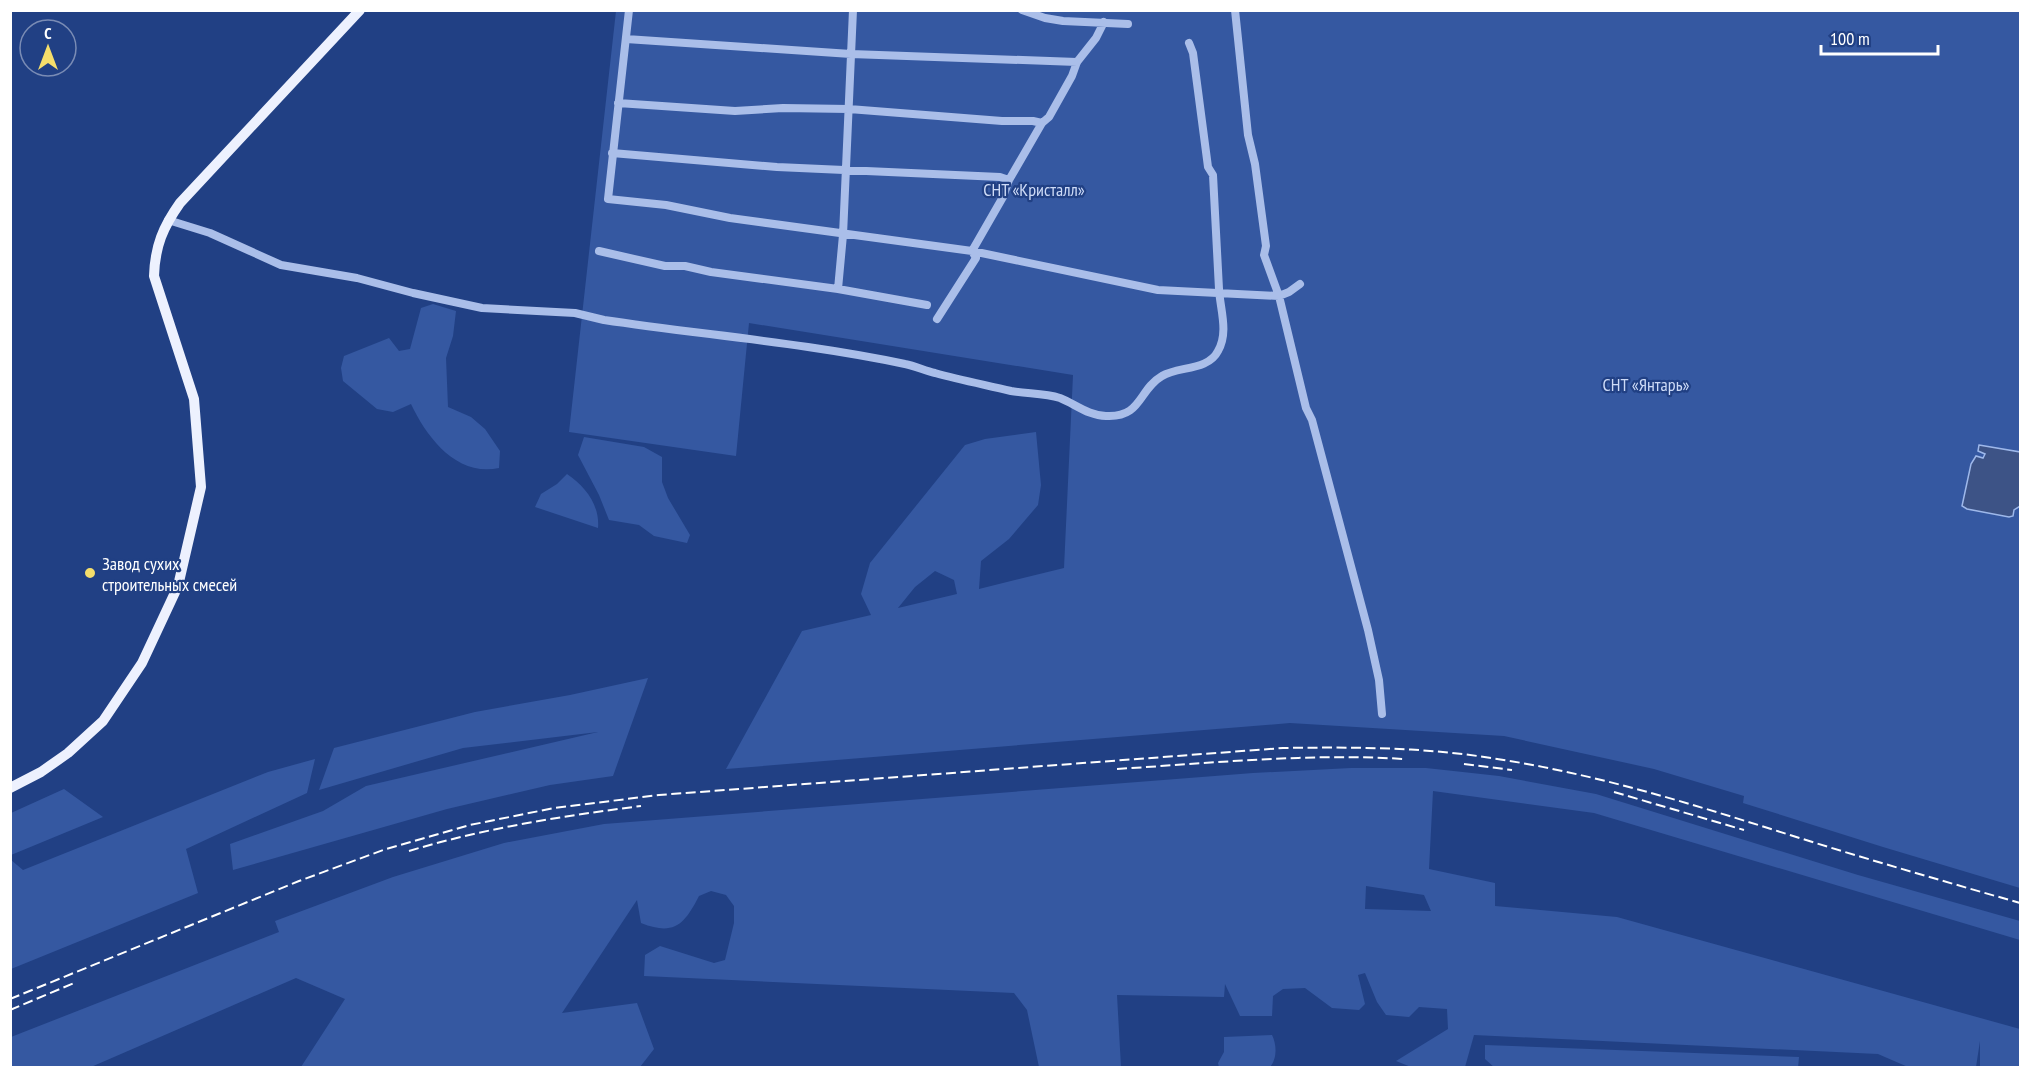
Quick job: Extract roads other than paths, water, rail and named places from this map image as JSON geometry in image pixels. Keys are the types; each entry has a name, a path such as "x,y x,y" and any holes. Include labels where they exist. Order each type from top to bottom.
{"main road":[{"path":"10,788 41,772 68,753 103,721 142,663 178,586 201,487 194,399 154,276 154,255 168,220 180,202 360,10"}],"street":[{"path":"629,10 608,199 666,205 730,218 843,235 972,251 1158,290 1279,296 1300,284"},
{"path":"837,289 843,235 853,10"},
{"path":"1022,10 1045,18 1128,24"},
{"path":"1235,10 1248,135 1255,164 1266,246 1264,255 1279,296 1306,408 1312,420 1368,630 1379,680 1382,714"},
{"path":"972,251 1003,197 1009,180 1072,76 1077,62 1096,38 1104,22"},
{"path":"626,39 851,54 1077,62"},
{"path":"168,220 210,233 281,265 357,278 483,308 575,313 627,323 862,356 908,364 1005,390 1059,398 1083,410 1105,417 1123,415 1132,410 1151,385 1164,375 1189,369 1211,360 1218,352 1224,326 1213,175 1208,167 1193,53 1189,43"},
{"path":"618,103 735,111 783,108 849,109 1042,123"},
{"path":"612,153 777,166 1000,177 1009,180"},
{"path":"599,251 665,266 685,266 711,272 927,304"},
{"path":"938,319 976,258 972,251"}],"railway":[{"path":"10,999 299,881 386,849 470,825 554,808 659,795 1283,748 1413,750 1465,754 1529,764 1679,801 2020,903"},
{"path":"1117,769 1296,758 1404,759"},
{"path":"1464,764 1512,770"},
{"path":"1614,792 1744,830"},
{"path":"409,851 524,824 641,806"},
{"path":"10,1010 74,983"}],"place":[{"name":"Завод сухих строительных смесей","path":"90,573"}],"park label":[{"name":"СНТ «Кристалл»","path":"1034,189"},
{"name":"СНТ «Янтарь»","path":"1646,384"}]}
